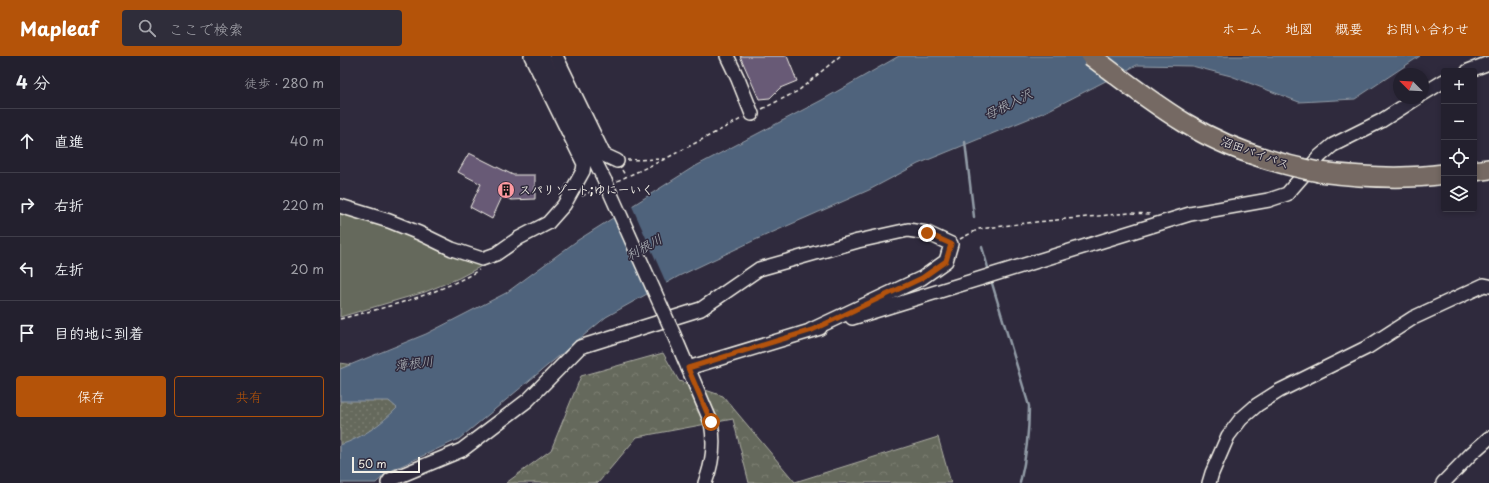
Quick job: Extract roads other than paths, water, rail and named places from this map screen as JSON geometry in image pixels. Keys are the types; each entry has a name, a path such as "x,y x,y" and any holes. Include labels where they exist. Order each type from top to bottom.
{"highway":[{"name":"沼田バイパス","path":"1090,56 1143,96 1186,124 1204,134 1270,160 1319,172 1374,177 1427,177 1441,175"},
{"path":"1477,171 1489,169"}],"street":[{"path":"340,206 389,221 419,233 452,249 482,259 496,254 519,238 548,223 564,205 583,171 585,164 531,56"},
{"path":"542,56 604,181 674,335 711,422 714,436 714,452 705,483"},
{"path":"556,56 602,156 617,161"},
{"path":"727,56 752,114"},
{"path":"1475,68 1489,62"},
{"path":"1429,90 1441,83"},
{"path":"688,368 1190,214 1268,200 1287,194 1320,156 1333,146 1381,121 1408,104"},
{"path":"388,483 390,480 462,450 528,400 580,347 701,309 759,269 858,241 908,230 927,233 951,244 946,261 922,278 812,330"},
{"path":"1209,483 1228,436 1241,419 1257,405 1279,391 1368,347 1413,318 1484,286 1489,286"},
{"path":"1442,483 1489,438"}],"water":[{"path":"899,56 1420,56 1402,68 1393,68 1393,74 1355,99 1299,102 1231,76 1192,66 1137,65 1045,112 918,164 869,190 755,240 679,276 606,317 459,439 388,472 376,483 340,483 340,445 356,439 371,430 397,408 389,401 340,401 340,369 426,334 506,293 578,240 692,168 822,100"}],"waterway":[{"name":"母根入沢","path":"965,142 974,217"},
{"name":"母根入沢","path":"982,247 989,271"},
{"name":"母根入沢","path":"991,280 1029,406 1027,445 1020,483"}],"place":[{"name":"スパリゾート;ゆにーいく","path":"506,190"}],"water label":[{"name":"利根川","path":"644,247"},
{"name":"薄根川","path":"414,363"}]}
